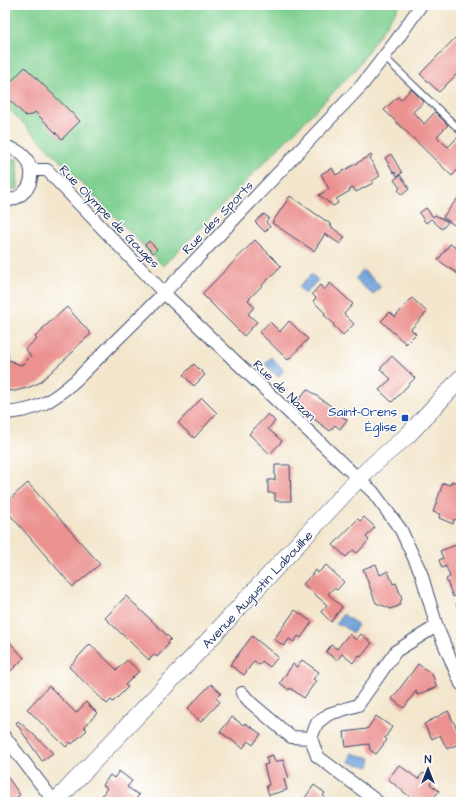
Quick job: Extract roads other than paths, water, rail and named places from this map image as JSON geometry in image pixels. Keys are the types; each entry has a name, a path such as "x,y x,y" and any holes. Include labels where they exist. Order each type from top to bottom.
{"street":[{"name":"Rue des Sports","path":"5,413 19,412 36,408 50,401 75,381 164,293 362,85 396,41 421,5"},
{"path":"5,147 19,151 25,156 31,170 29,186 24,192 12,200 5,201"},
{"name":"Rue Olympe de Gouges","path":"31,170 47,170 164,293"},
{"name":"Rue de Nazan","path":"164,293 373,492 401,530 421,573 437,628 461,684"},
{"name":"Avenue Augustin Labouilhe","path":"55,802 194,656 358,479 408,436 461,378"},
{"path":"378,802 317,756 311,738 317,723 329,714 358,705 396,651 430,630 437,628"},
{"path":"242,693 250,702 291,737 311,738"},
{"path":"5,737 50,796 50,802"}],"lane":[{"path":"384,57 461,131"}],"water":[{"path":"363,270 381,286 373,295 355,279"},
{"path":"311,274 318,280 305,294 298,287"},
{"path":"271,357 284,370 278,377 265,364"},
{"path":"343,614 358,625 353,633 342,625 340,626 336,624"},
{"path":"351,753 371,758 369,767 349,762"}],"place":[{"name":"Saint-Orens Église","path":"405,418"}]}
